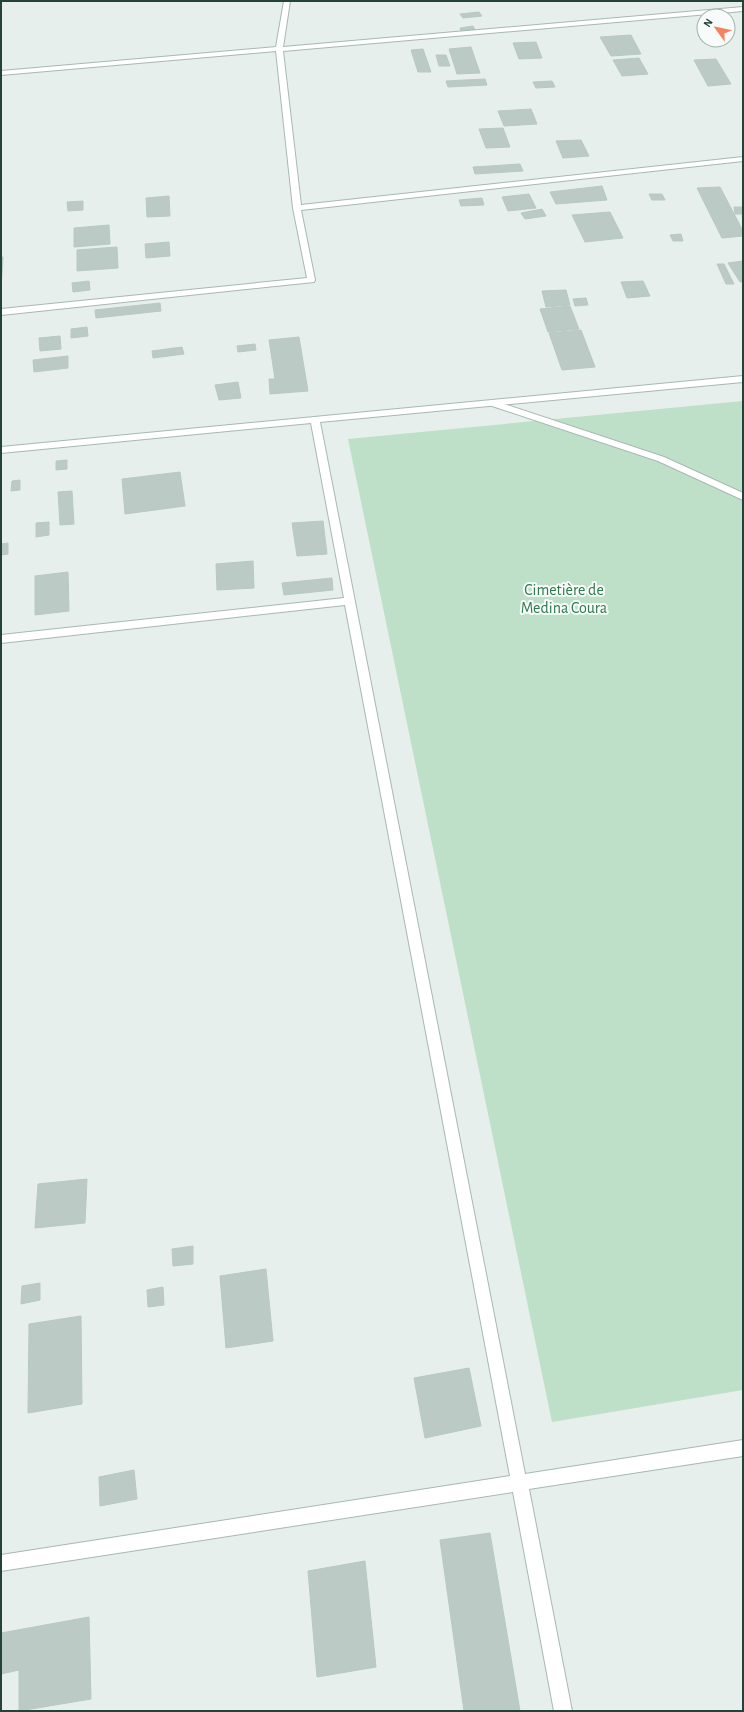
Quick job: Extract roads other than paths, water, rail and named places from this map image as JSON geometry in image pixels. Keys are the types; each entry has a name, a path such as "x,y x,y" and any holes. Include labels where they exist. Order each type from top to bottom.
{"street":[{"path":"1,312 311,280 297,208 279,49 287,1"},
{"path":"1,73 743,9"},
{"path":"297,208 743,159"},
{"path":"1,450 743,379"},
{"path":"492,403 661,459 743,497"},
{"path":"315,420 563,1711"},
{"path":"1,639 350,601"},
{"path":"1,1563 743,1448"}],"park label":[{"name":"Cimetière de Medina Coura","path":"564,598"}]}
